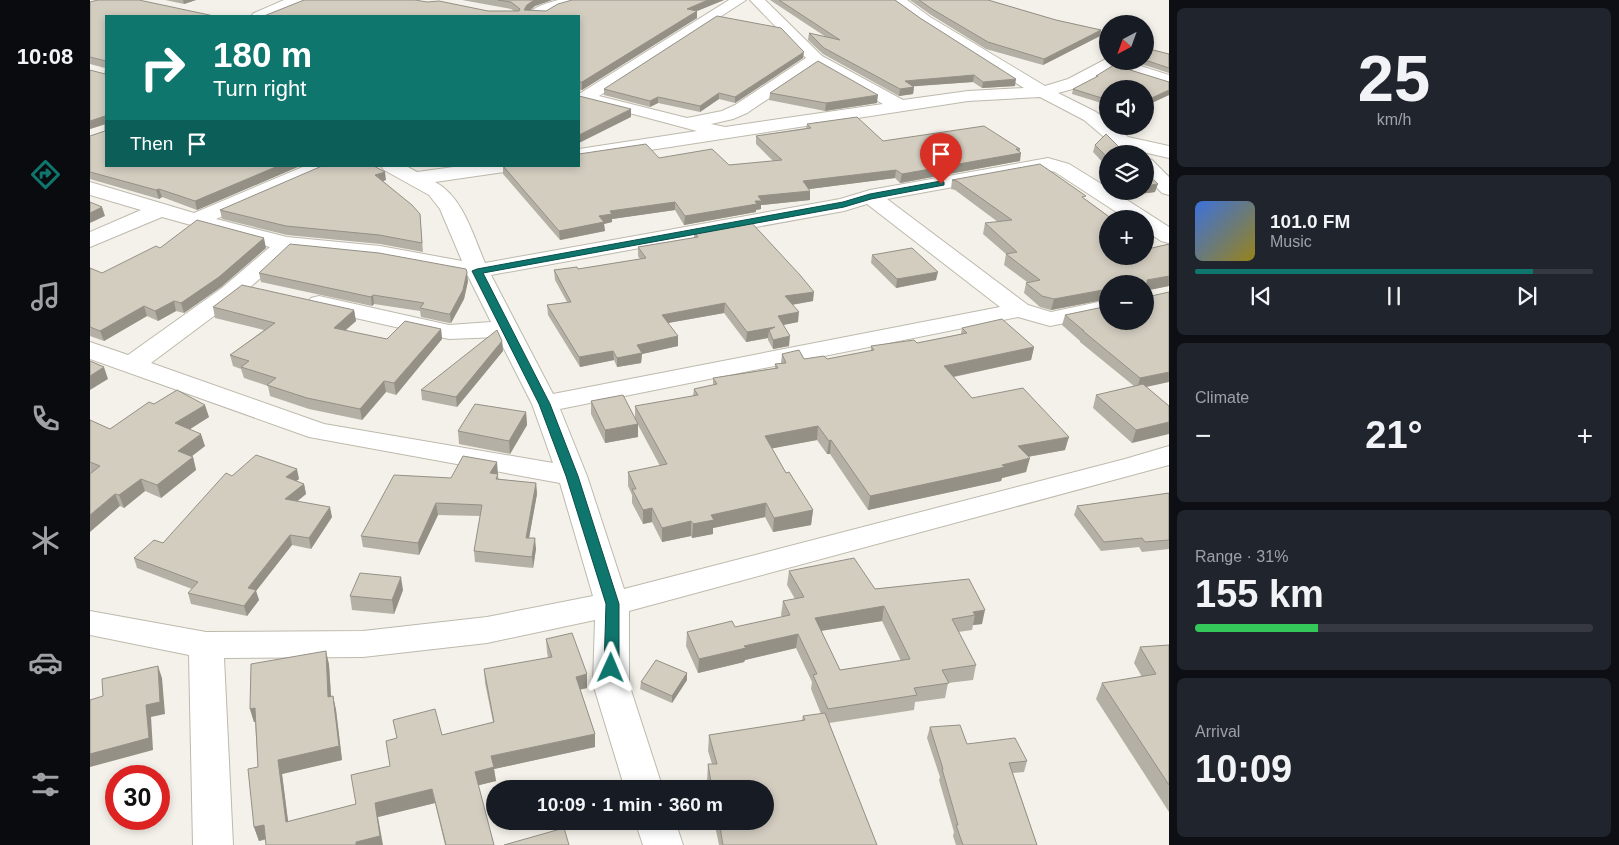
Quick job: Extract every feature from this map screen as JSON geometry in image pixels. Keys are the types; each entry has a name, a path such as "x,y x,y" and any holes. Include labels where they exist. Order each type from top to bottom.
{"street":[{"path":"260,15 297,0"},
{"path":"536,15 553,6 574,0"},
{"path":"582,97 739,0"},
{"path":"757,0 816,59 900,106"},
{"path":"897,0 925,20 1043,92 1090,116 1126,145"},
{"path":"686,122 727,115 741,109 816,59"},
{"path":"580,155 729,134 968,96 1043,92 1074,83 1111,62 1169,81"},
{"path":"582,97 729,134"},
{"path":"1154,150 1169,152"},
{"path":"90,188 160,210 286,244 380,253 477,271 844,205 870,196 1048,164 1062,168 1127,210"},
{"path":"195,220 320,167"},
{"path":"403,173 490,167"},
{"path":"403,173 436,192 450,208 477,271 544,404 572,476 612,604 611,684 641,780"},
{"path":"1154,173 1169,189"},
{"path":"870,196 1019,310 1050,319 1099,309"},
{"path":"90,240 160,210"},
{"path":"1154,227 1169,236"},
{"path":"131,365 220,303 286,244"},
{"path":"240,286 269,292"},
{"path":"298,298 449,332 507,328"},
{"path":"544,404 1019,310"},
{"path":"90,350 318,432 572,476"},
{"path":"91,624 206,645 363,644 486,630 612,604 1135,466 1169,454"},
{"path":"206,645 213,845"},
{"path":"658,830 663,845"}],"building":[{"path":"98,0 139,0 209,15 105,15 105,61 90,57 90,2"},
{"path":"304,0 439,1 488,11 519,11 520,9 511,2 498,0 534,0 524,10 546,11 558,4 572,0 708,0 687,9 697,11 582,82 580,82 580,15 266,15"},
{"path":"779,0 895,0 1016,79 983,82 974,75 905,81 914,87 900,89 824,48 809,33 840,40"},
{"path":"919,0 988,0 1099,31 1044,59 988,42"},
{"path":"717,16 781,28 804,52 735,97 719,93 700,106 658,97 650,101 604,89"},
{"path":"1154,50 1169,54 1169,68 1154,63"},
{"path":"818,61 878,95 826,103 770,93"},
{"path":"90,70 105,74 105,116 90,121"},
{"path":"1106,70 1130,70 1169,82 1169,90 1154,97 1154,80 1099,80 1099,97 1073,89 1098,76 1096,76"},
{"path":"580,96 631,109 580,134"},
{"path":"857,117 883,141 984,126 1020,149 1016,149 1021,153 902,174 896,170 803,181 810,191 758,196 762,201 755,201 757,204 685,216 675,202 610,211 612,214 599,216 604,222 559,231 504,167 580,167 580,154 646,144 659,158 712,149 729,165 782,160 756,136 811,128 807,124"},
{"path":"105,131 105,167 276,167 195,201 159,189 156,190 90,172 90,136"},
{"path":"1107,135 1117,145 1099,145 1099,149 1095,145"},
{"path":"1040,164 1086,196 1082,197 1100,210 1099,265 1154,265 1154,248 1169,244 1169,276 1154,279 1154,275 1099,275 1099,291 1054,299 1042,296 1026,283 1040,280 1006,254 1017,252 985,223 1012,220 957,181 952,180"},
{"path":"320,167 376,167 385,172 375,175 412,205 420,214 422,243 379,235 286,226 220,210"},
{"path":"90,202 102,207 90,213"},
{"path":"197,220 264,238 219,277 181,303 174,301 155,311 144,306 100,331 90,327 90,268 102,273 156,246 160,248"},
{"path":"750,221 814,292 785,296 799,312 778,316 790,336 773,340 769,330 775,327 747,332 725,303 662,315 678,336 637,345 642,353 617,358 613,351 579,357 547,305 571,302 554,270 577,267 578,269 646,258 638,247 698,237 694,231"},
{"path":"290,244 379,253 466,269 467,272 463,290 450,314 448,314 420,308 424,303 373,295 371,297 259,273"},
{"path":"912,248 938,272 897,279 872,255"},
{"path":"242,285 354,310 334,328 387,339 405,321 441,329 394,383 384,381 360,409 307,398 267,385 276,378 241,367 249,361 230,355 275,323 213,307"},
{"path":"1169,292 1169,372 1140,378 1065,315 1099,308 1099,330 1154,330 1154,295"},
{"path":"1002,319 1034,347 944,366 972,398 1023,388 1069,437 1018,446 1030,458 1002,465 1005,467 870,496 831,440 829,441 818,426 765,436 786,473 789,472 813,510 774,518 766,503 711,515 714,520 693,524 691,521 662,528 652,508 643,510 632,489 636,489 628,472 667,464 635,406 698,395 694,389 717,384 713,378 778,368 775,364 786,363 782,354 799,350 804,359 824,356 827,359 874,350 871,346 914,340 917,343 967,333 962,328"},
{"path":"497,330 502,341 456,397 421,390"},
{"path":"90,361 104,367 90,376"},
{"path":"1143,384 1169,406 1169,422 1136,430 1096,395"},
{"path":"177,390 205,405 175,423 201,434 178,451 193,457 157,485 141,479 119,495 115,494 90,515 90,474 100,466 90,462 90,420 110,429 149,402 154,404"},
{"path":"623,395 638,424 605,430 591,401"},
{"path":"475,404 526,412 509,441 458,431"},
{"path":"256,455 297,469 286,477 304,484 285,499 330,507 309,538 290,535 248,588 256,590 244,606 188,593 198,582 134,558 154,540 163,543 226,473 232,476"},
{"path":"463,456 497,462 490,473 498,474 496,479 536,483 526,538 535,538 532,557 474,551 482,505 436,503 418,543 361,536 394,475 451,478"},
{"path":"1169,493 1169,540 1145,542 1142,538 1104,542 1077,506"},
{"path":"854,558 875,589 969,579 985,610 973,612 975,615 952,619 976,665 942,670 949,683 914,688 917,695 828,709 813,675 817,674 798,634 744,646 746,648 699,659 687,632 732,621 735,627 790,615 783,601 804,597 789,571","holes":["884,606 910,659 840,670 815,618"]},
{"path":"360,573 401,577 392,600 350,596"},
{"path":"572,633 587,674 576,677 595,734 491,756 494,767 475,772 486,814 486,830 490,830 494,845 446,845 432,789 375,803 380,836 356,842 356,845 266,845 264,825 254,827 248,769 258,767 255,708 250,709 251,664 326,651 328,697 333,696 339,746 278,760 286,822 356,804 351,775 390,766 386,741 397,738 393,720 435,709 442,735 494,722 484,669 552,657 546,639"},
{"path":"1169,645 1169,785 1102,683 1156,674 1140,647"},
{"path":"656,660 687,673 672,696 641,682"},
{"path":"158,666 160,702 146,705 149,738 90,754 90,700 103,696 102,679"},
{"path":"825,713 877,845 723,845 720,830 774,830 774,780 711,780 708,764 717,764 709,735 805,720 803,716"},
{"path":"960,725 967,744 1015,738 1027,761 1009,763 1037,845 963,845 930,727"},
{"path":"557,830 565,830 569,845 504,845"}],"route":[{"path":"611,668 612,604 572,476 544,404 477,271 844,205 870,196 941,184"}]}
